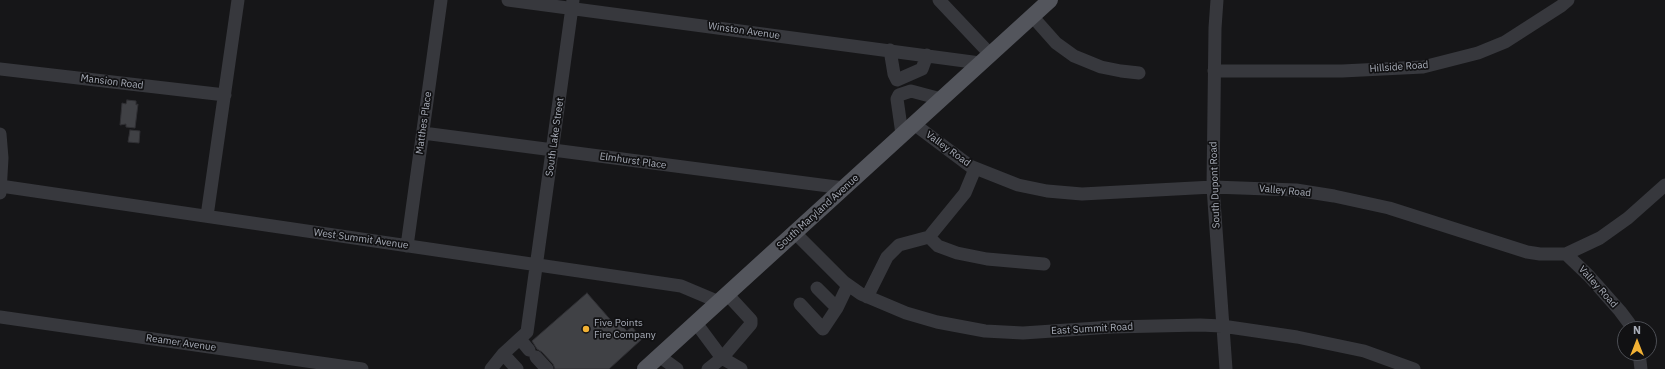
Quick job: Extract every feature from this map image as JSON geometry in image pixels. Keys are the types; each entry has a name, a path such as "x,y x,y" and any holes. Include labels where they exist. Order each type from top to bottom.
{"main road":[{"name":"South Maryland Avenue","path":"645,369 1050,0"}],"street":[{"path":"207,216 238,0"},
{"name":"Matthes Place","path":"407,246 441,0"},
{"name":"Winston Avenue","path":"508,0 572,4 927,55 985,58"},
{"path":"939,0 985,58"},
{"name":"South Dupont Road","path":"1217,0 1214,71 1213,187 1226,369"},
{"name":"Hillside Road","path":"1214,71 1342,71 1423,67 1478,53 1505,42 1568,0"},
{"name":"South Lake Street","path":"520,339 527,332 538,265 572,4"},
{"path":"1032,16 1056,43 1074,56 1101,67 1139,73"},
{"path":"890,50 894,74 897,80 899,95 897,99 908,129"},
{"path":"897,80 922,69 927,55"},
{"name":"Mansion Road","path":"0,69 225,95"},
{"path":"899,95 911,90 941,99"},
{"name":"Valley Road","path":"908,129 976,169 1018,185 1047,191 1082,194 1213,187 1272,188 1334,196 1389,208 1527,252 1540,254 1566,254 1589,276 1628,321"},
{"name":"Elmhurst Place","path":"423,133 844,188"},
{"path":"0,134 2,158 0,188"},
{"path":"866,297 886,257 899,245 929,237 965,193 976,169"},
{"path":"1566,254 1600,238 1628,218 1665,185"},
{"name":"West Summit Avenue","path":"0,188 207,216 681,286 723,298"},
{"name":"East Summit Road","path":"795,233 848,286 866,297 906,313 937,322 985,331 1024,333 1112,327 1200,324 1222,326 1296,337 1364,351 1414,369"},
{"path":"929,237 938,246 957,253 987,259 1044,264"},
{"path":"800,304 823,329 837,308 848,286"},
{"path":"817,288 837,308"},
{"path":"708,369 722,358 751,324 751,320 723,298"},
{"name":"Reamer Avenue","path":"0,317 362,369"},
{"path":"696,323 722,358 741,369"},
{"path":"491,369 503,354 520,339 547,369"},
{"path":"503,354 517,369"},
{"path":"660,356 677,369"}],"building":[{"path":"127,100 136,101 136,105 138,104 135,128 126,127 126,124 120,125 122,103 126,104"},
{"path":"130,130 140,131 139,143 128,142"},
{"name":"Five Points Fire Company","path":"587,293 615,325 618,322 627,331 632,327 642,339 609,369 555,369 553,364 542,352 537,349 532,341"}],"place":[{"name":"Five Points Fire Company","path":"586,329"}]}
